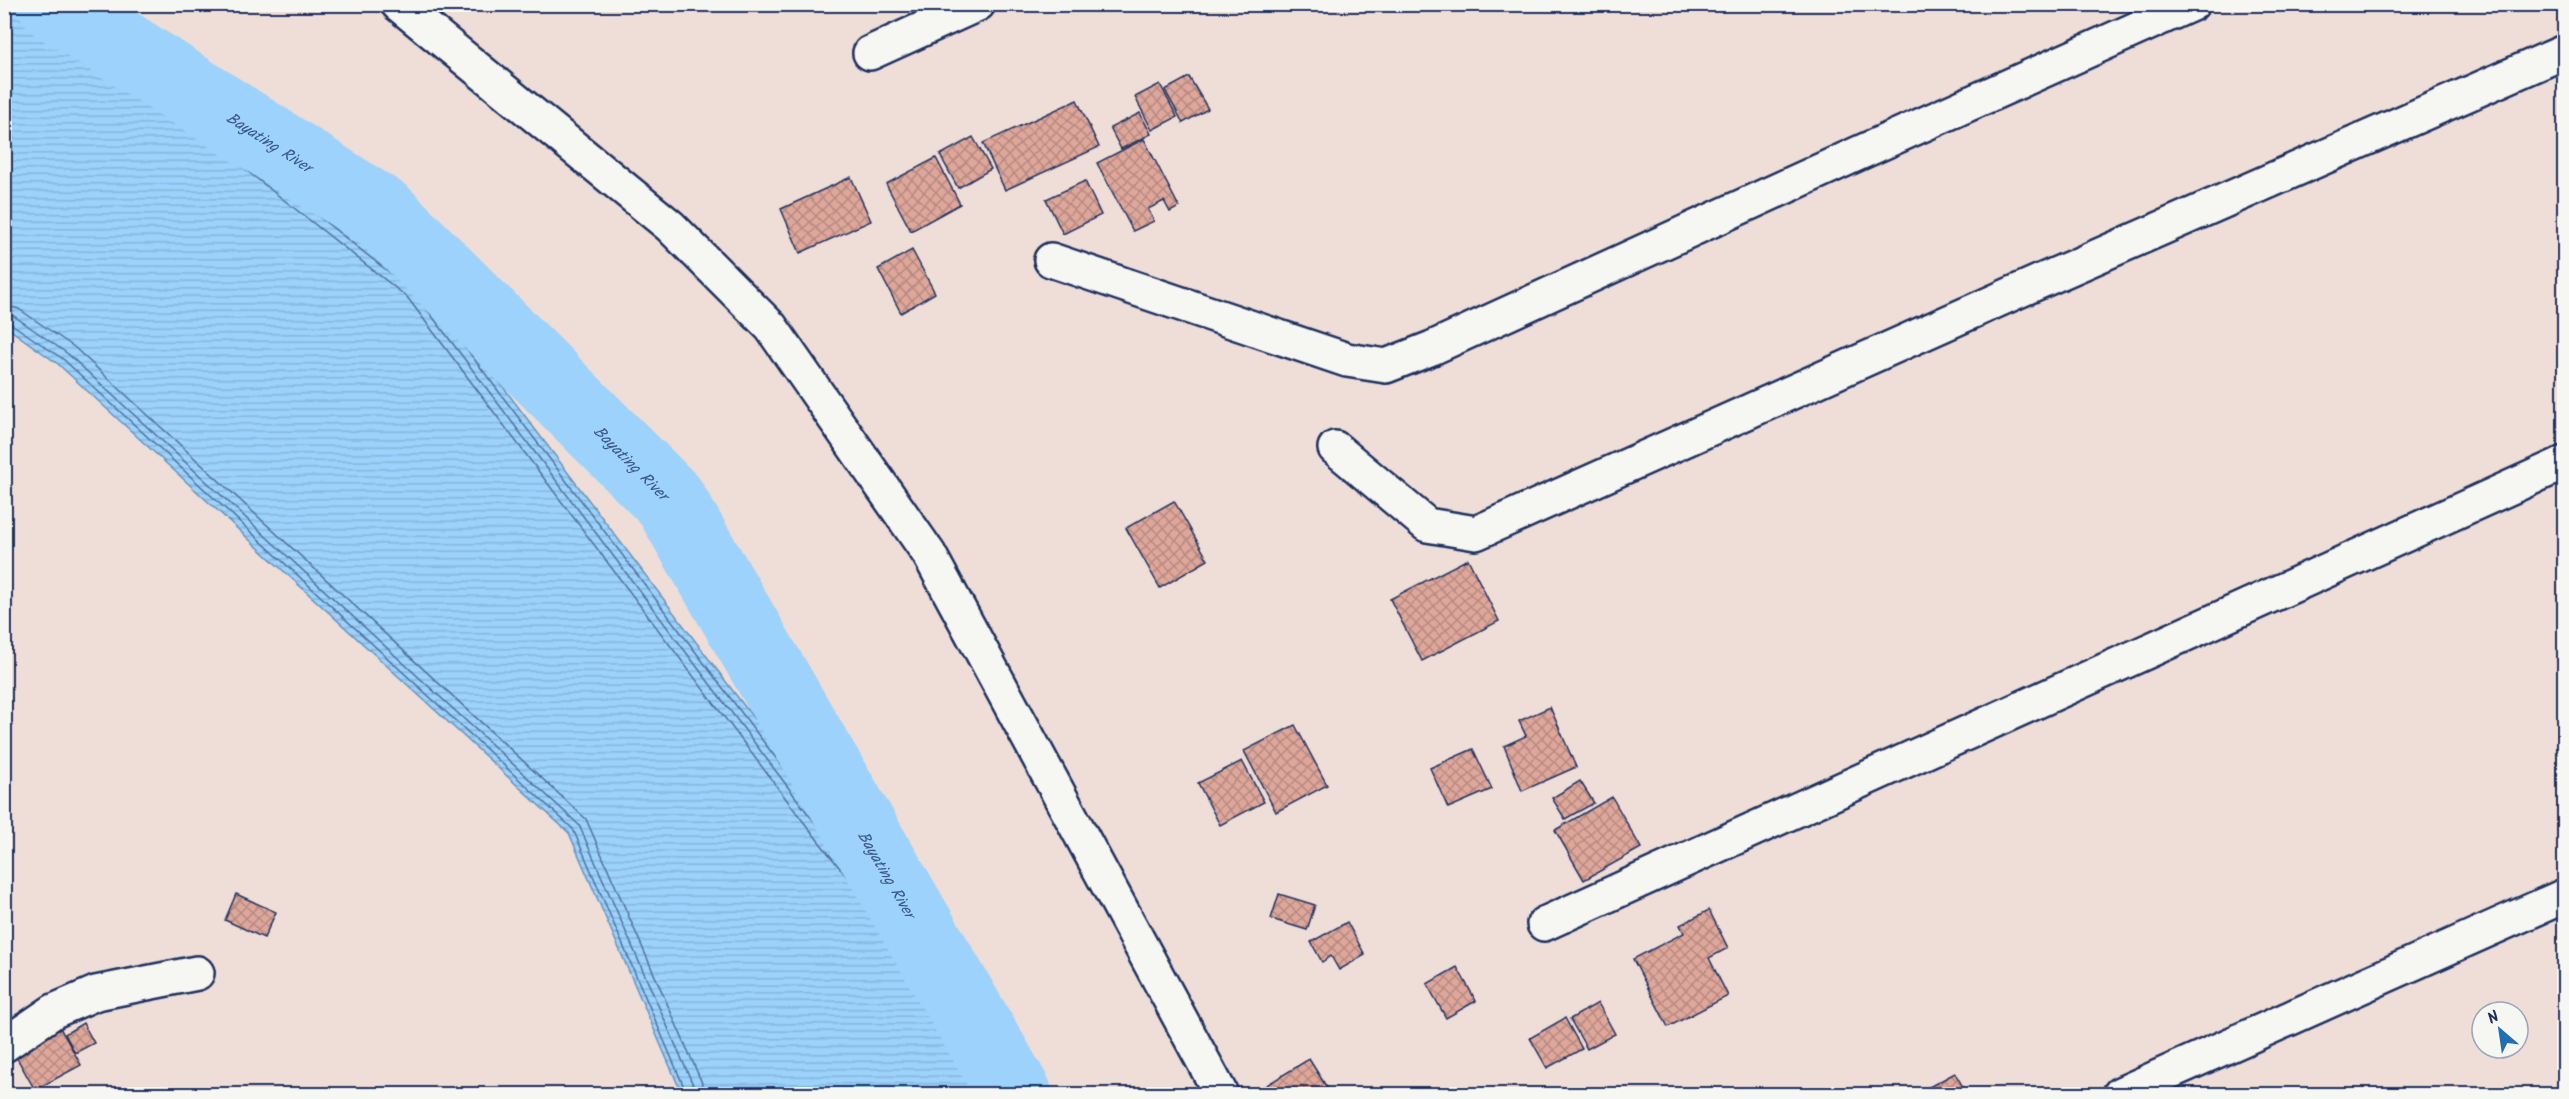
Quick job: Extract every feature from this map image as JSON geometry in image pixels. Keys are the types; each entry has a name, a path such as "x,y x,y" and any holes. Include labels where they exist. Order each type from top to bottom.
{"street":[{"path":"398,4 670,226 771,327 929,554 1221,1095"},
{"path":"870,53 978,4"},
{"path":"1051,260 1347,360 1386,366 1432,348 2192,4"},
{"path":"1335,448 1427,525 1476,533 2016,292 2565,52"},
{"path":"1544,924 2565,463"},
{"path":"2120,1095 2565,896"},
{"path":"4,1045 54,1011 96,993 197,973"}],"water":[{"path":"5,4 72,5 423,281 820,806 1047,1094 682,1094 569,833 58,364 5,326"}],"building":[{"path":"1189,77 1208,109 1183,123 1165,90"},
{"path":"1160,84 1177,117 1152,130 1135,97"},
{"path":"1077,100 1099,147 1005,190 983,143"},
{"path":"1140,113 1151,134 1121,149 1110,128"},
{"path":"973,137 991,169 958,188 940,155"},
{"path":"1144,139 1179,207 1170,212 1164,201 1148,209 1154,221 1133,231 1097,163"},
{"path":"936,158 960,204 911,231 886,184"},
{"path":"851,177 871,221 800,253 781,209"},
{"path":"1085,181 1101,215 1063,234 1046,199"},
{"path":"912,250 935,293 901,313 878,269"},
{"path":"1174,501 1208,560 1160,588 1126,528"},
{"path":"1468,559 1499,621 1422,661 1390,599"},
{"path":"1550,707 1576,767 1522,791 1504,746 1526,736 1519,721"},
{"path":"1295,725 1327,785 1276,812 1244,751"},
{"path":"1473,749 1492,789 1448,808 1430,768"},
{"path":"1242,761 1264,802 1220,825 1198,783"},
{"path":"1580,781 1594,803 1565,819 1552,798"},
{"path":"1612,797 1641,848 1584,880 1555,830"},
{"path":"236,894 276,912 264,938 225,920"},
{"path":"1279,894 1315,905 1307,930 1271,919"},
{"path":"1709,910 1728,948 1709,958 1728,996 1668,1027 1633,959 1684,933 1680,925"},
{"path":"1347,922 1365,955 1339,970 1331,956 1322,962 1311,942"},
{"path":"1457,967 1476,1001 1446,1018 1427,984"},
{"path":"1598,1003 1615,1034 1587,1049 1570,1019"},
{"path":"1565,1018 1582,1049 1547,1068 1530,1038"},
{"path":"83,1023 94,1043 75,1053 65,1034"},
{"path":"59,1026 81,1065 35,1090 13,1051"},
{"path":"1309,1059 1331,1094 1259,1094 1257,1091"},
{"path":"1955,1073 1967,1094 1916,1094"}],"waterway":[{"name":"Bayating River","path":"55,4 385,216 670,501 1015,1094"}]}
